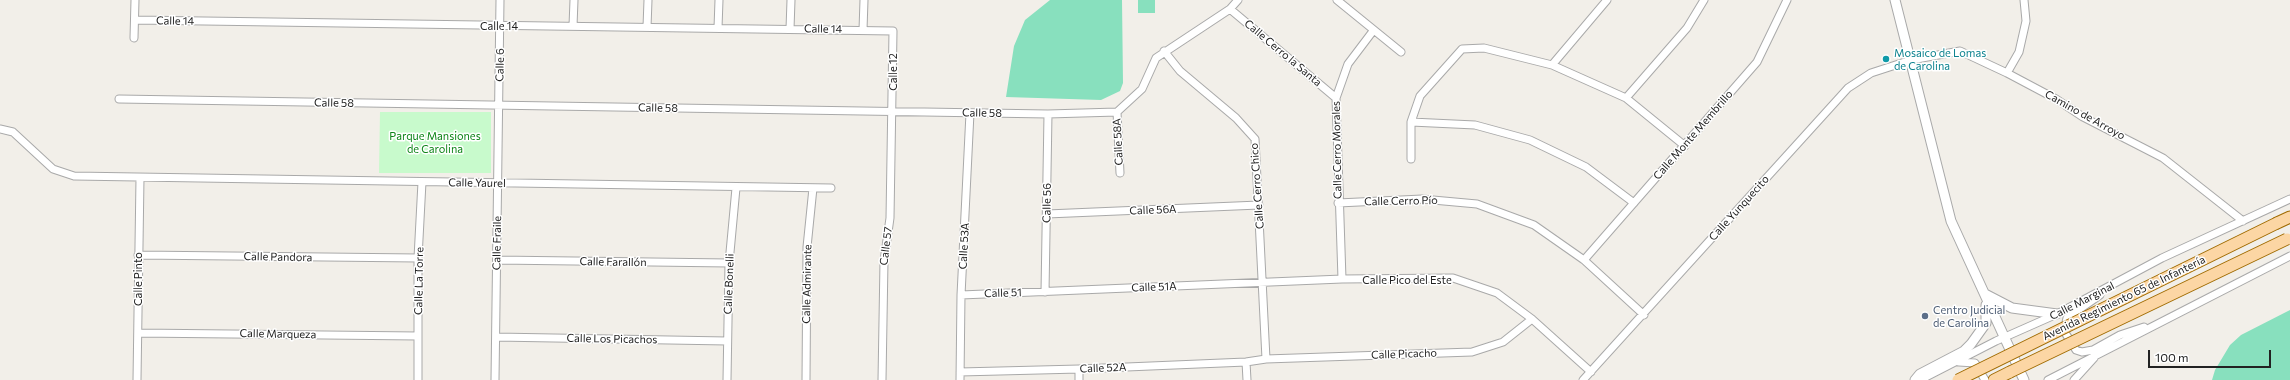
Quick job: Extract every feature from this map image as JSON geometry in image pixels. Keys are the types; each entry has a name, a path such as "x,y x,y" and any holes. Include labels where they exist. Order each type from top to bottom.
{"main road":[{"name":"Avenida Regimiento 65 de Infantería","path":"1958,380 2290,217"},
{"name":"Avenida Regimiento 65 de Infantería","path":"1994,380 2288,238"}],"street":[{"path":"134,38 135,0"},
{"name":"Calle 6","path":"499,105 500,0"},
{"path":"573,26 574,0"},
{"path":"647,27 648,0"},
{"path":"718,28 719,0"},
{"path":"790,29 791,0"},
{"path":"863,30 864,0"},
{"path":"1117,112 1142,89 1156,58 1164,50 1230,9 1238,0"},
{"path":"1337,0 1373,31 1401,52"},
{"path":"1552,65 1607,0"},
{"path":"1626,98 1687,28 1704,0"},
{"name":"Calle Monte Membrillo","path":"1584,260 1757,62 1787,0"},
{"path":"1895,0 1951,222 2024,380"},
{"path":"2007,73 2019,52 2026,21 2024,0"},
{"name":"Calle Cerro la Santa","path":"1230,9 1336,98"},
{"name":"Calle 14","path":"135,20 863,30 893,32"},
{"name":"Calle Cerro Morales","path":"1342,280 1338,203 1336,98 1348,64 1373,31"},
{"name":"Calle 12","path":"893,32 893,112"},
{"path":"1411,159 1411,122 1420,96 1462,49 1484,48 1552,65 1626,98 1685,146"},
{"name":"Calle Cerro Chico","path":"1164,50 1180,71 1236,118 1255,139 1266,359"},
{"name":"Camino de Arroyo","path":"1911,60 1960,51 2007,73 2056,99 2083,117 2163,158 2243,221"},
{"name":"Calle Yunquecito","path":"1583,380 1644,315 1848,88 1871,73 1911,60"},
{"name":"Calle 58","path":"119,99 893,112 1048,114 1117,112"},
{"name":"Calle Fraile","path":"495,380 499,105"},
{"name":"Calle 57","path":"882,380 884,261 890,218 893,112"},
{"name":"Calle 58A","path":"1117,112 1120,173"},
{"name":"Calle 53A","path":"960,380 961,295 970,113"},
{"name":"Calle 56","path":"1045,292 1048,114"},
{"path":"1411,122 1475,126 1530,140 1586,167 1634,203"},
{"name":"Calle Yaurel","path":"0,129 13,132 53,169 74,176 736,188 830,188"},
{"name":"Calle Pinto","path":"137,380 140,178"},
{"name":"Calle La Torre","path":"418,380 418,258 422,182"},
{"name":"Calle Bonelli","path":"727,380 729,264 736,188"},
{"name":"Calle Admirante","path":"806,380 807,247 814,188"},
{"name":"Calle Cerro Pío","path":"1338,203 1422,199 1477,204 1534,225 1584,260 1644,315"},
{"name":"Calle Marginal","path":"1920,380 2057,314 2162,258 2290,199"},
{"name":"Calle 56A","path":"1047,214 1259,205"},
{"name":"Calle Pandora","path":"138,255 418,258"},
{"path":"2048,380 2290,256"},
{"name":"Calle Farallón","path":"497,260 729,264"},
{"name":"Calle Pico del Este","path":"1263,283 1452,278 1497,293 1532,319 1591,372"},
{"name":"Calle 51A","path":"1045,292 1263,283"},
{"path":"2111,286 2067,318 2064,331 2076,350 2082,352 2093,350 2120,335 2158,323"},
{"name":"Calle 51","path":"961,295 1045,292"},
{"path":"1985,294 2012,308 2057,314"},
{"path":"1915,380 1920,374 1964,351 1982,332 1986,323 1987,315 1985,294"},
{"name":"Calle Picacho","path":"1246,362 1266,359 1472,352 1503,342 1532,319"},
{"name":"Calle Marqueza","path":"138,333 418,336"},
{"name":"Calle Los Picachos","path":"496,337 727,341"},
{"path":"2074,380 2099,353"},
{"path":"1246,362 1247,380"},
{"name":"Calle 52A","path":"960,372 1246,362"},
{"path":"1955,362 1975,363 1985,380"},
{"path":"1079,369 1079,380"}],"green space":[{"path":"1050,0 1122,0 1123,83 1120,91 1101,100 1006,97 1014,46 1025,20"},
{"path":"1138,0 1155,0 1155,13 1138,13"},
{"name":"Parque Mansiones de Carolina","path":"380,112 491,112 491,173 379,173"},
{"path":"2290,310 2290,380 2212,380 2215,370 2230,345 2241,335"}],"place":[{"name":"Mosaico de Lomas de Carolina","path":"1886,59"},
{"name":"Centro Judicial de Carolina","path":"1925,316"}]}
